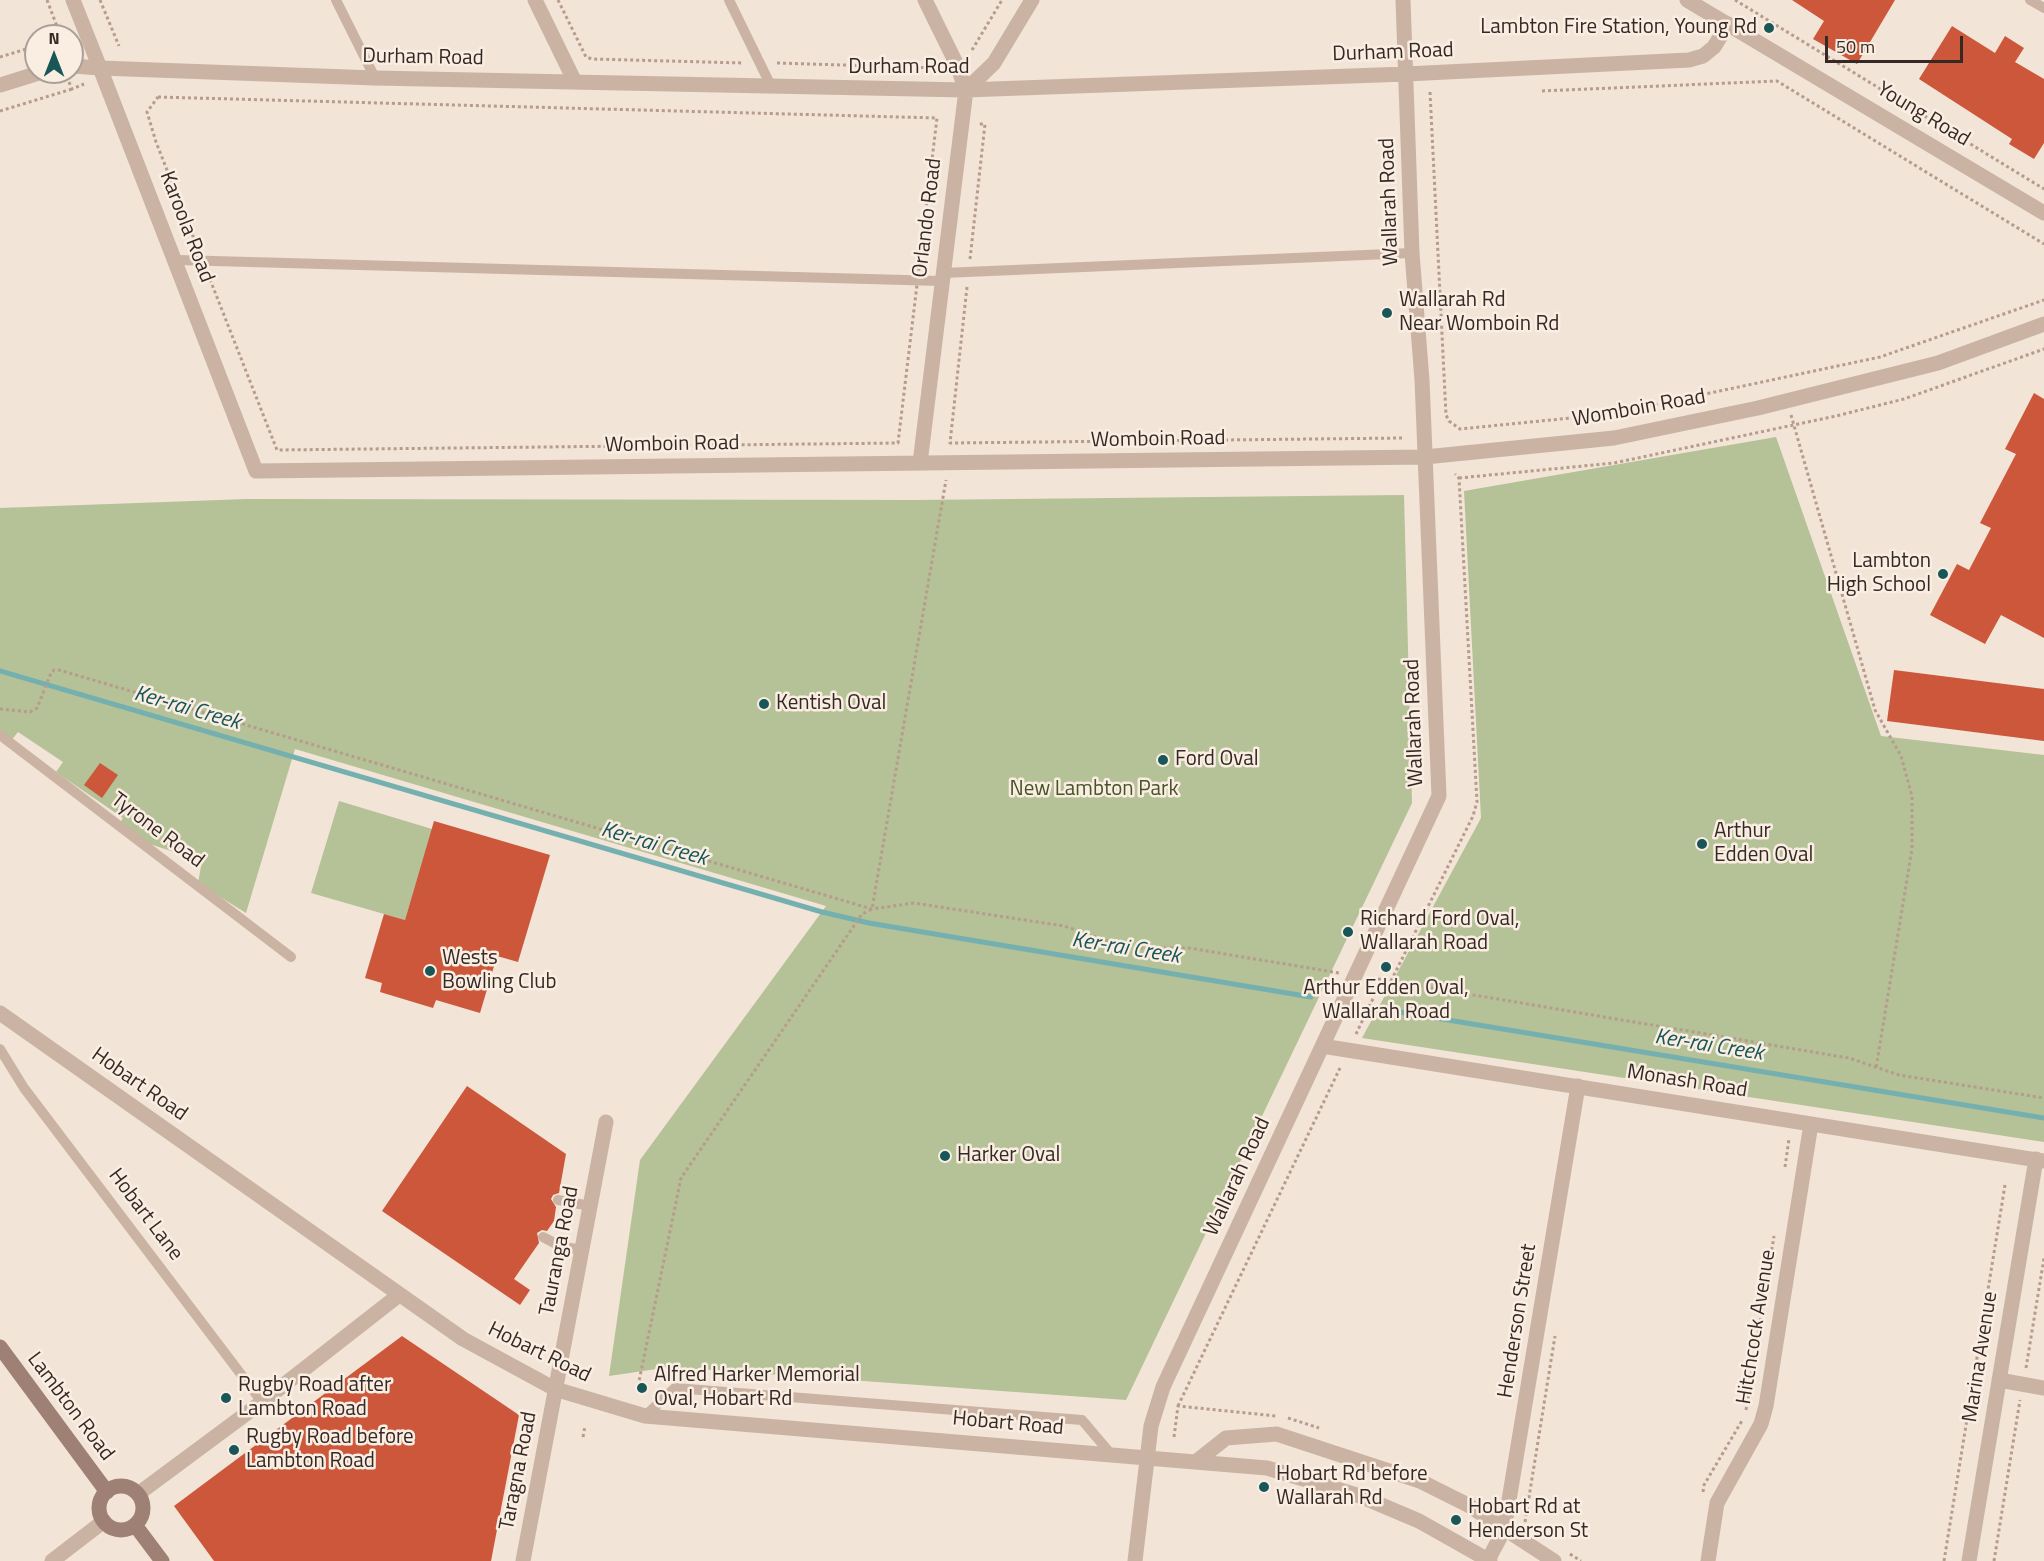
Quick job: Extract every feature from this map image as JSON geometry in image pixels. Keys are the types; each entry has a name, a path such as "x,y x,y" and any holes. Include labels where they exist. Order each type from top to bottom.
{"main road":[{"name":"Lambton Road","path":"0,1347 107,1492"},
{"path":"123,1486 138,1494 143,1510 135,1525 118,1530 104,1521 99,1506 107,1492 123,1486"},
{"path":"135,1525 162,1561"}],"street":[{"name":"Karoola Road","path":"73,0 177,260 256,471"},
{"path":"535,0 575,82"},
{"path":"925,0 956,63 966,90 994,63 1032,0"},
{"name":"Wallarah Road","path":"1135,1561 1153,1416 1163,1388 1439,796 1425,457 1412,253 1403,0"},
{"name":"Young Road","path":"1687,0 2044,213"},
{"name":"Durham Road","path":"84,71 100,68 375,78 966,90 1407,74 1689,60 1702,56 1714,47 1728,24"},
{"path":"0,85 24,78"},
{"name":"Orlando Road","path":"920,463 966,90"},
{"name":"Womboin Road","path":"256,471 1425,457 1614,438 1787,402 1938,363 2044,324"},
{"name":"Hobart Road","path":"2,1020 463,1339 555,1389 645,1416 1147,1456 1267,1468 1338,1488 1419,1521 1489,1560"},
{"name":"Monash Road","path":"1322,1046 2040,1160"},
{"name":"Henderson Street","path":"1489,1560 1504,1530 1578,1086"},
{"name":"Tauranga Road","path":"555,1389 606,1122"},
{"name":"Hitchcock Avenue","path":"1708,1561 1716,1503 1761,1424 1766,1406 1811,1124"},
{"name":"Marina Avenue","path":"1969,1561 1999,1380 2040,1160"},
{"path":"138,1494 262,1402 399,1295"},
{"path":"1999,1380 2044,1388"},
{"name":"Taragna Road","path":"523,1561 555,1389"},
{"path":"1197,1461 1226,1438 1277,1434 1420,1482 1468,1505 1554,1561"},
{"path":"52,1561 104,1521"}],"lane":[{"path":"336,0 375,78"},
{"path":"729,0 772,87"},
{"path":"2030,0 2044,8"},
{"path":"177,260 942,277 969,272 1412,253"},
{"name":"Tyrone Road","path":"0,735 291,957"},
{"name":"Hobart Lane","path":"0,1049 24,1088 262,1402"},
{"path":"558,1200 590,1206"},
{"path":"543,1237 560,1246 581,1250"},
{"path":"645,1416 675,1388 1058,1418 1082,1420 1110,1453"}],"path":[{"path":"47,0 56,24"},
{"path":"100,0 118,46"},
{"path":"558,0 586,57 592,59 751,64"},
{"path":"972,50 1002,0"},
{"path":"1735,0 2044,189"},
{"path":"0,57 24,50"},
{"path":"771,63 940,68"},
{"path":"1542,91 1777,81 2044,244"},
{"path":"71,84 72,89"},
{"path":"0,111 84,84"},
{"path":"1430,92 1446,415 1449,421 1460,429 1611,414 1880,357 2044,300"},
{"path":"936,122 944,122"},
{"path":"979,124 985,124 950,443 1402,438"},
{"path":"1787,402 1875,710 1901,756 1912,796 1912,849 1876,1068"},
{"path":"872,909 949,463"},
{"path":"1391,981 1473,816 1477,802 1460,489 1459,478 1455,474"},
{"path":"0,709 30,712 37,708 45,694 54,670 71,673 872,909"},
{"path":"639,1386 681,1178 862,914 872,909 914,903 1064,926 1113,943 1138,948 1208,950 1432,990 1849,1058 1899,1075 2044,1098"},
{"path":"1356,1034 1382,980"},
{"path":"1178,1406 1340,1068"},
{"path":"1785,1171 1789,1139"},
{"name":"Marina Avenue","path":"1944,1561 2005,1185"},
{"path":"1702,1496 1704,1485 1745,1415 1776,1226"},
{"path":"2025,1372 2044,1257"},
{"path":"1994,1561 2021,1398"},
{"path":"583,1437 585,1426"}],"green space":[{"path":"1776,437 1881,736 2044,755 2044,1142 1362,1038 1481,818 1464,491"},
{"name":"New Lambton Park","path":"1404,495 1412,803 1126,1400 670,1367 609,1376 640,1160 826,906 295,749 246,913 198,883 202,861 128,837 117,828 123,818 56,772 63,762 18,732 10,742 0,737 0,508 247,499 917,500"},
{"path":"339,801 432,829 405,920 311,893"}],"building":[{"path":"1792,0 1895,0 1857,64 1813,39 1824,21"},
{"path":"1952,26 1995,53 2005,36 2024,48 2015,62 2044,79 2044,143 2034,159 2009,144 2012,139 1919,79"},
{"path":"2034,393 2044,399 2044,638 2001,615 1985,644 1930,615 1957,564 1969,570 1991,528 1980,523 2016,454 2005,449"},
{"path":"1894,670 2044,689 2044,741 1887,721"},
{"path":"100,763 118,775 102,798 84,785"},
{"path":"434,821 550,855 518,962 497,956 480,1013 436,1000 433,1008 380,992 382,983 365,978 384,914 405,920"},
{"path":"467,1086 566,1154 559,1193 553,1195 551,1199 556,1207 554,1221 547,1231 542,1230 537,1233 539,1243 514,1279 530,1290 520,1305 382,1211"},
{"path":"402,1336 519,1415 491,1561 214,1561 174,1506"}],"waterway":[{"name":"Ker-rai Creek","path":"0,671 822,912 869,923 1311,997"},
{"name":"Ker-rai Creek","path":"1369,1007 2044,1118"}],"place":[{"name":"Lambton Fire Station, Young Rd","path":"1769,28"},
{"name":"Wallarah Rd Near Womboin Rd","path":"1387,313"},
{"name":"Lambton High School","path":"1943,574"},
{"name":"Kentish Oval","path":"764,704"},
{"name":"Ford Oval","path":"1163,760"},
{"name":"Arthur Edden Oval","path":"1702,844"},
{"name":"Richard Ford Oval, Wallarah Road","path":"1348,932"},
{"name":"Arthur Edden Oval, Wallarah Road","path":"1386,967"},
{"name":"Wests Bowling Club","path":"430,971"},
{"name":"Harker Oval","path":"945,1156"},
{"name":"Alfred Harker Memorial Oval, Hobart Rd","path":"642,1388"},
{"name":"Rugby Road after Lambton Road","path":"226,1398"},
{"name":"Rugby Road before Lambton Road","path":"234,1450"},
{"name":"Hobart Rd before Wallarah Rd","path":"1264,1487"},
{"name":"Hobart Rd at Henderson St","path":"1456,1520"}]}
